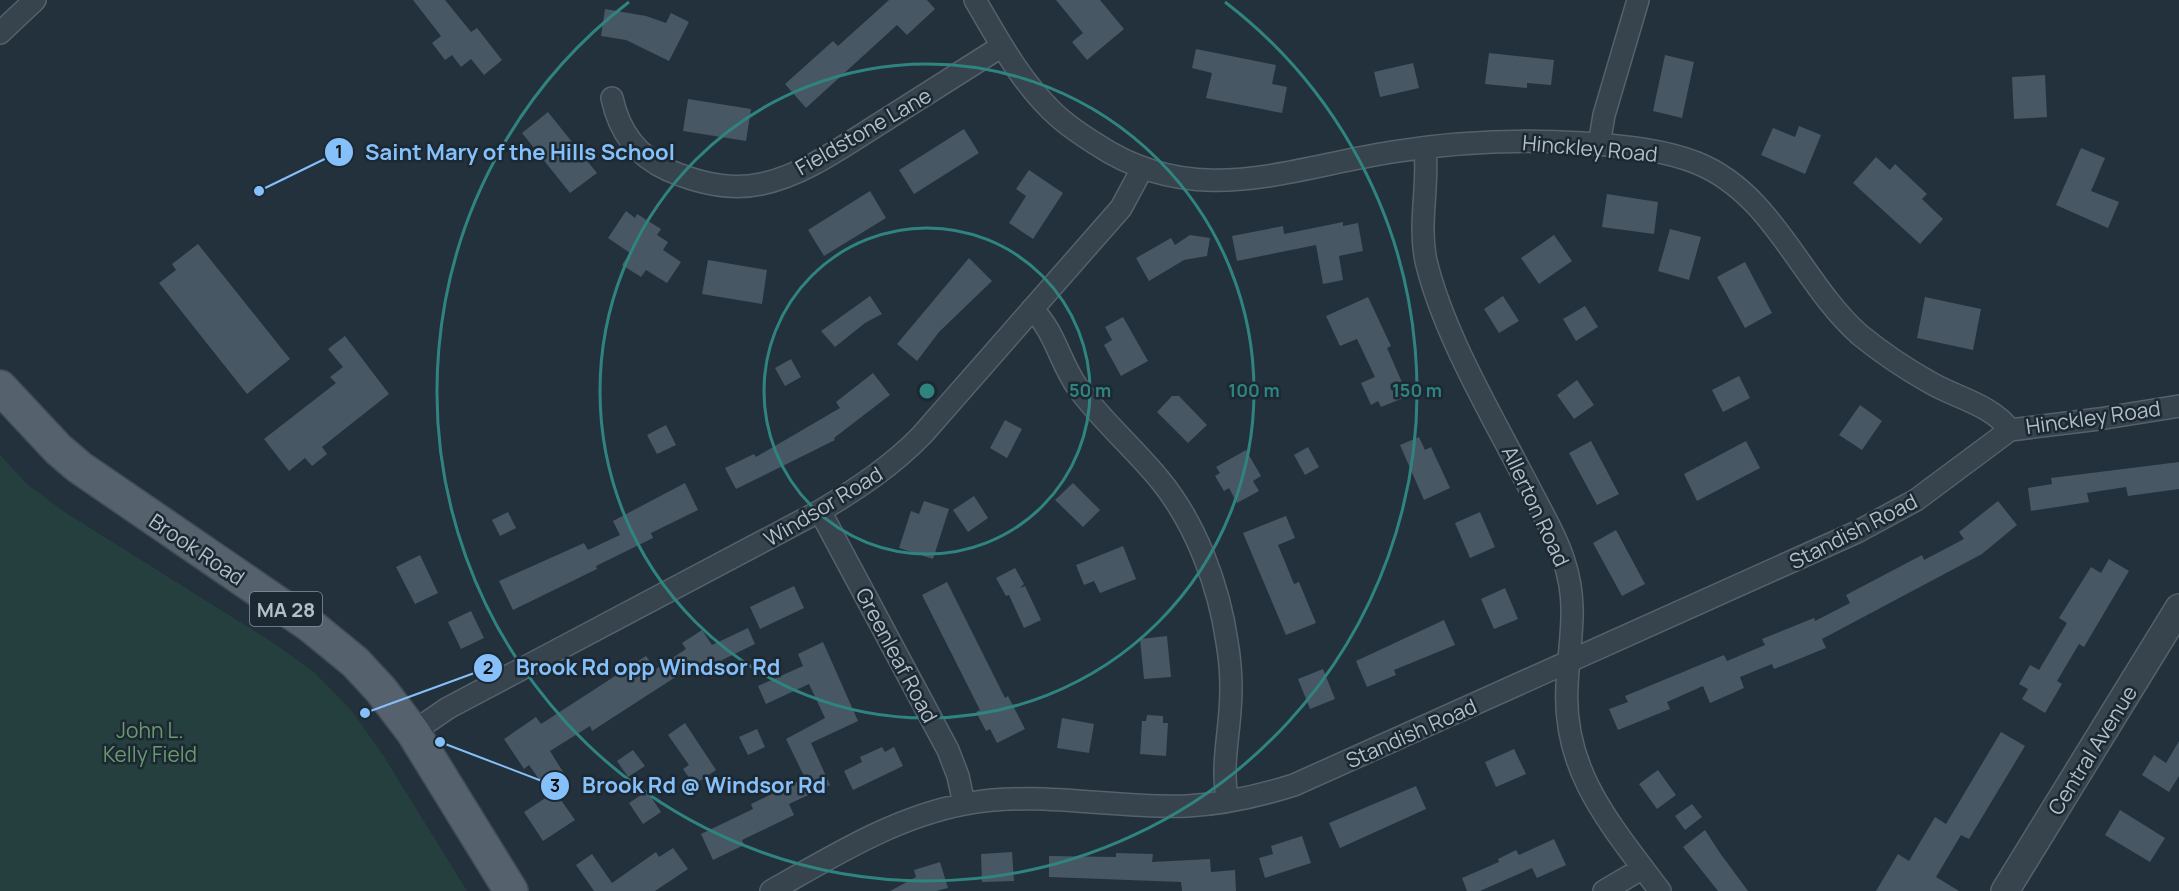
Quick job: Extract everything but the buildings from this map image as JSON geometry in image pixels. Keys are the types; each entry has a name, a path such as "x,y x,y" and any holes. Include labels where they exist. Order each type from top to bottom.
{"main road":[{"name":"Brook Road","path":"0,387 58,449 79,467 326,637 369,676 413,732 511,891"}],"street":[{"path":"0,33 35,0"},
{"name":"Hinckley Road","path":"975,0 1025,80 1052,111 1104,149 1142,169 1184,179 1238,181 1425,148 1518,142 1599,145 1681,158 1729,180 1752,200 1829,303 1860,334 1884,353 1933,384 1999,417 2010,430 2022,426 2099,419 2178,406"},
{"path":"1599,145 1604,115 1638,0"},
{"name":"Fieldstone Lane","path":"612,98 620,125 639,150 651,160 696,182 746,186 775,180 828,156 1002,46"},
{"name":"Allerton Road","path":"1425,148 1422,226 1423,244 1432,283 1457,345 1564,558 1569,577 1574,615 1567,707 1578,767 1605,819 1660,891"},
{"name":"Windsor Road","path":"413,732 459,702 820,511 863,485 910,448 1121,208 1142,169"},
{"path":"1032,309 1051,334 1077,386 1159,478 1179,506 1196,538 1218,601 1230,659 1231,694 1224,778 1228,801"},
{"name":"Standish Road","path":"771,891 868,837 964,804 1030,800 1187,806 1228,801 1294,785 1569,664 1818,551 1887,517 1940,483 2010,430"},
{"name":"Greenleaf Road","path":"820,511 948,750 958,776 964,804"},
{"name":"Central Avenue","path":"2005,891 2179,608"},
{"path":"1604,891 1643,868"}],"green space":[{"name":"John L. Kelly Field","path":"0,455 28,485 66,513 275,644 315,673 351,710 383,755 467,891 0,891"}],"place":[{"name":"Saint Mary of the Hills School","path":"259,191"},
{"name":"Brook Rd opp Windsor Rd","path":"365,713"},
{"name":"Brook Rd @ Windsor Rd","path":"440,742"}]}
